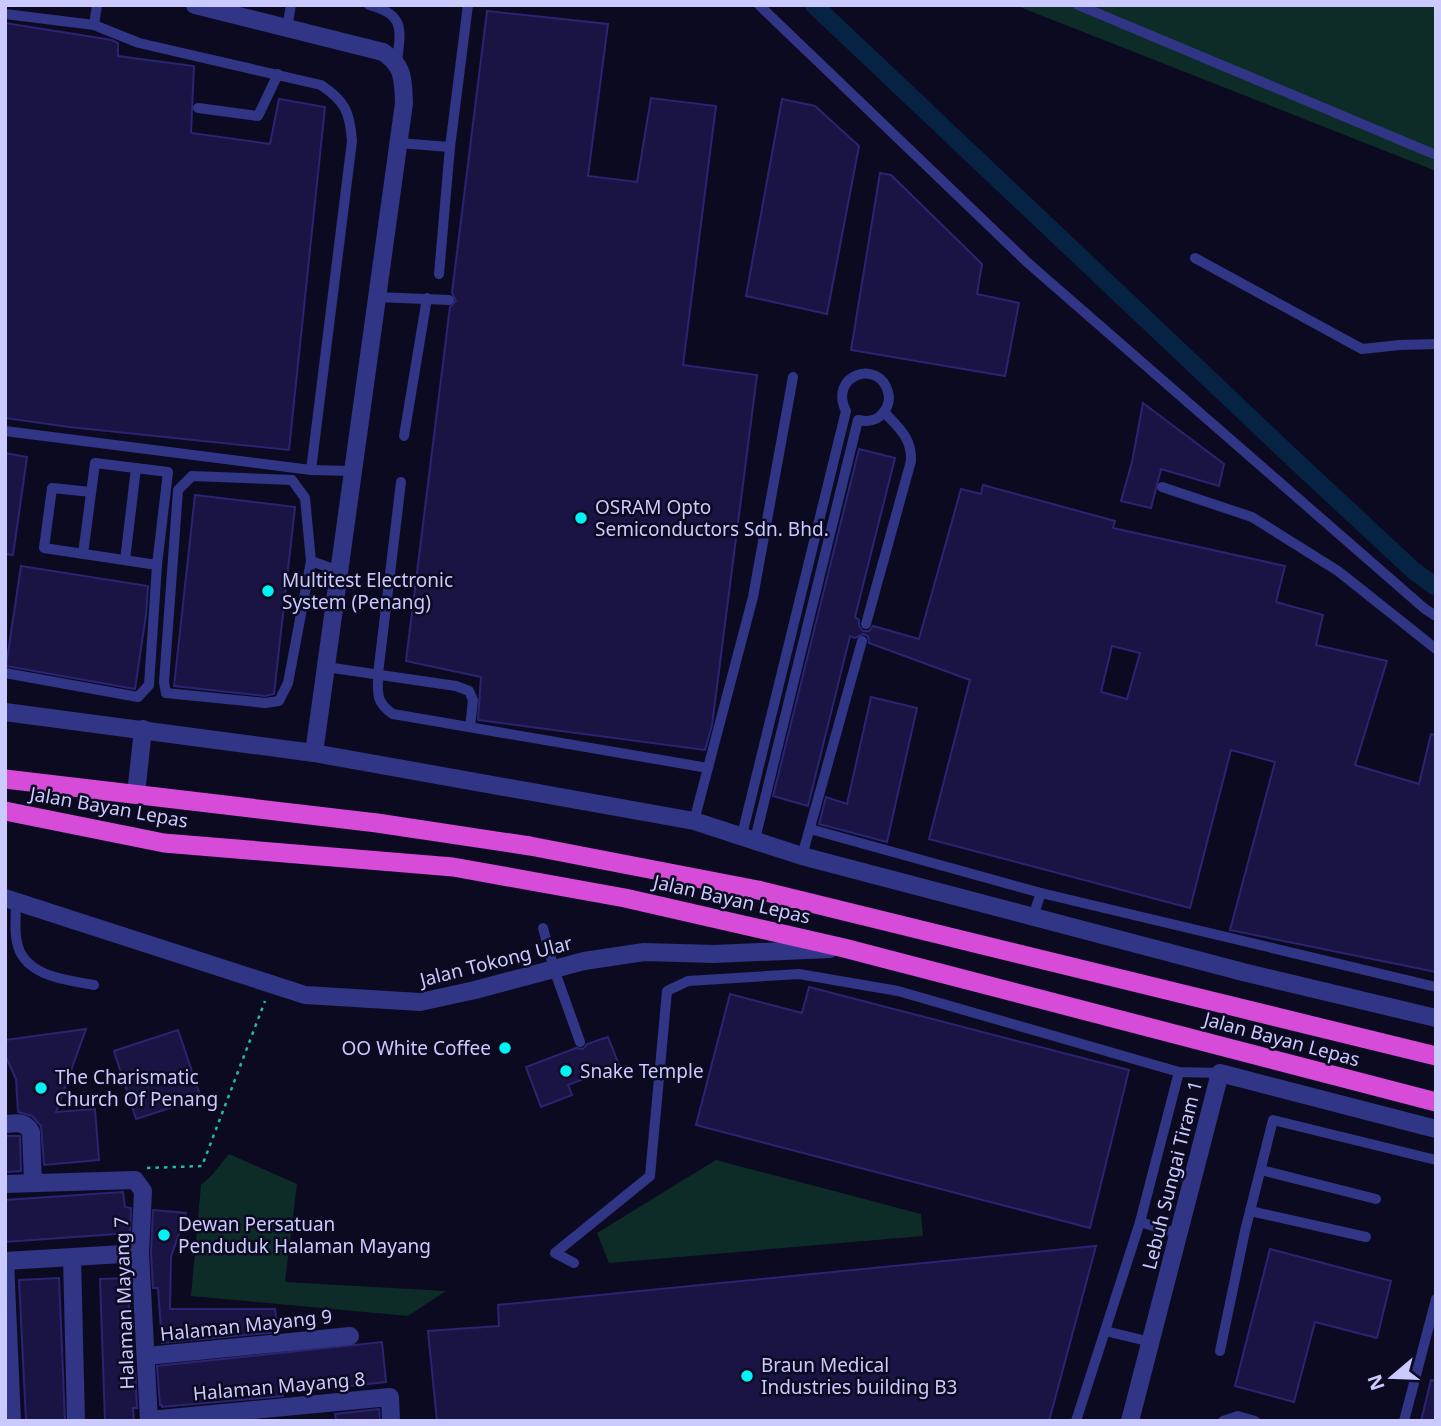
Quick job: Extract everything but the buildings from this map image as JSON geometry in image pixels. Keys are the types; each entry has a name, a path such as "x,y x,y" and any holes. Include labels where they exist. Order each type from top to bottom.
{"highway":[{"name":"Jalan Bayan Lepas","path":"5,779 377,823 530,846 758,890 1436,1056"},
{"name":"Jalan Bayan Lepas","path":"5,811 164,843 453,867 625,898 844,948 1436,1102"}],"street":[{"path":"195,5 383,52 397,61 403,80 404,103 314,753"},
{"path":"5,712 314,753 694,821 802,856 1230,968 1436,1018"},
{"path":"136,794 143,729"},
{"name":"Jalan Tokong Ular","path":"10,901 305,995 420,1002 584,961 643,952 714,954 844,948"},
{"name":"Lebuh Sungai Tiram 1","path":"1130,1421 1220,1073 1436,1129"},
{"path":"5,1124 22,1123 28,1126 31,1132 33,1182"},
{"path":"5,1184 138,1182"},
{"name":"Halaman Mayang 7","path":"138,1182 143,1191 140,1254 149,1420"},
{"path":"12,1421 5,1261 140,1254"},
{"path":"72,1258 76,1421"},
{"name":"Halaman Mayang 9","path":"147,1356 349,1336"},
{"name":"Halaman Mayang 8","path":"149,1420 390,1397 391,1421"}],"lane":[{"path":"93,25 97,5"},
{"path":"287,28 291,5"},
{"path":"369,5 393,15 398,23 400,36 397,61"},
{"path":"439,274 450,147 468,5"},
{"path":"759,5 1028,263 1436,616"},
{"path":"1078,5 1436,155"},
{"path":"5,14 93,25 139,43 321,85 338,96 351,123 352,141 311,470"},
{"path":"198,107 258,116 278,74"},
{"path":"398,143 450,147"},
{"path":"1195,258 1362,349 1436,344"},
{"path":"376,297 449,300"},
{"path":"404,436 427,298"},
{"path":"862,374 877,377 884,382 889,397 884,412 872,420 858,420 749,837 846,411 843,404 844,388 854,376 862,374"},
{"path":"694,821 753,597 793,377"},
{"path":"866,624 911,461 912,446 904,432 884,412"},
{"path":"5,430 311,470 353,471"},
{"path":"5,673 138,697 149,685 157,565 168,472 95,463 83,554"},
{"path":"125,560 136,468"},
{"path":"192,476 292,480 305,498 311,561 288,683 279,701 265,704 166,692 164,682 177,490 181,484 192,476"},
{"path":"401,482 378,674 378,695 382,707 393,714 708,768"},
{"path":"1162,487 1252,517 1338,571 1436,649"},
{"path":"91,492 52,488 44,548 157,565"},
{"path":"311,561 339,571"},
{"path":"802,856 862,641"},
{"path":"326,667 456,686 469,691 472,701 470,727"},
{"path":"810,829 1041,893 1436,987"},
{"path":"1033,916 1041,893"},
{"path":"10,901 19,951 27,964 56,978 94,985"},
{"path":"543,928 554,969 580,1042"},
{"path":"574,1264 555,1253 650,1176 667,991 688,981 799,974 898,991 1179,1072 1220,1073"},
{"path":"1076,1421 1140,1222 1179,1072"},
{"path":"1220,1351 1273,1120 1436,1160"},
{"path":"1261,1170 1376,1199"},
{"path":"1250,1211 1366,1237"},
{"path":"1140,1222 1179,1234"},
{"path":"1404,1421 1436,1299"},
{"path":"1105,1331 1151,1342"},
{"path":"1223,1421 1238,1416 1255,1421"}],"path":[{"path":"138,1182 142,1168 202,1166 271,985"}],"green space":[{"path":"1015,5 1436,5 1436,171"},
{"path":"229,1154 297,1184 285,1282 446,1291 408,1316 191,1296 201,1185"},
{"path":"716,1160 921,1214 923,1236 609,1263 597,1233"}],"waterway":[{"path":"814,5 1299,464 1414,571 1436,587"}],"place":[{"name":"OSRAM Opto Semiconductors Sdn. Bhd.","path":"581,518"},
{"name":"Multitest Electronic System (Penang)","path":"268,591"},
{"name":"OO White Coffee","path":"505,1048"},
{"name":"Snake Temple","path":"566,1071"},
{"name":"The Charismatic Church Of Penang","path":"41,1088"},
{"name":"Dewan Persatuan Penduduk Halaman Mayang","path":"164,1235"},
{"name":"Braun Medical Industries building B3","path":"747,1376"}]}
